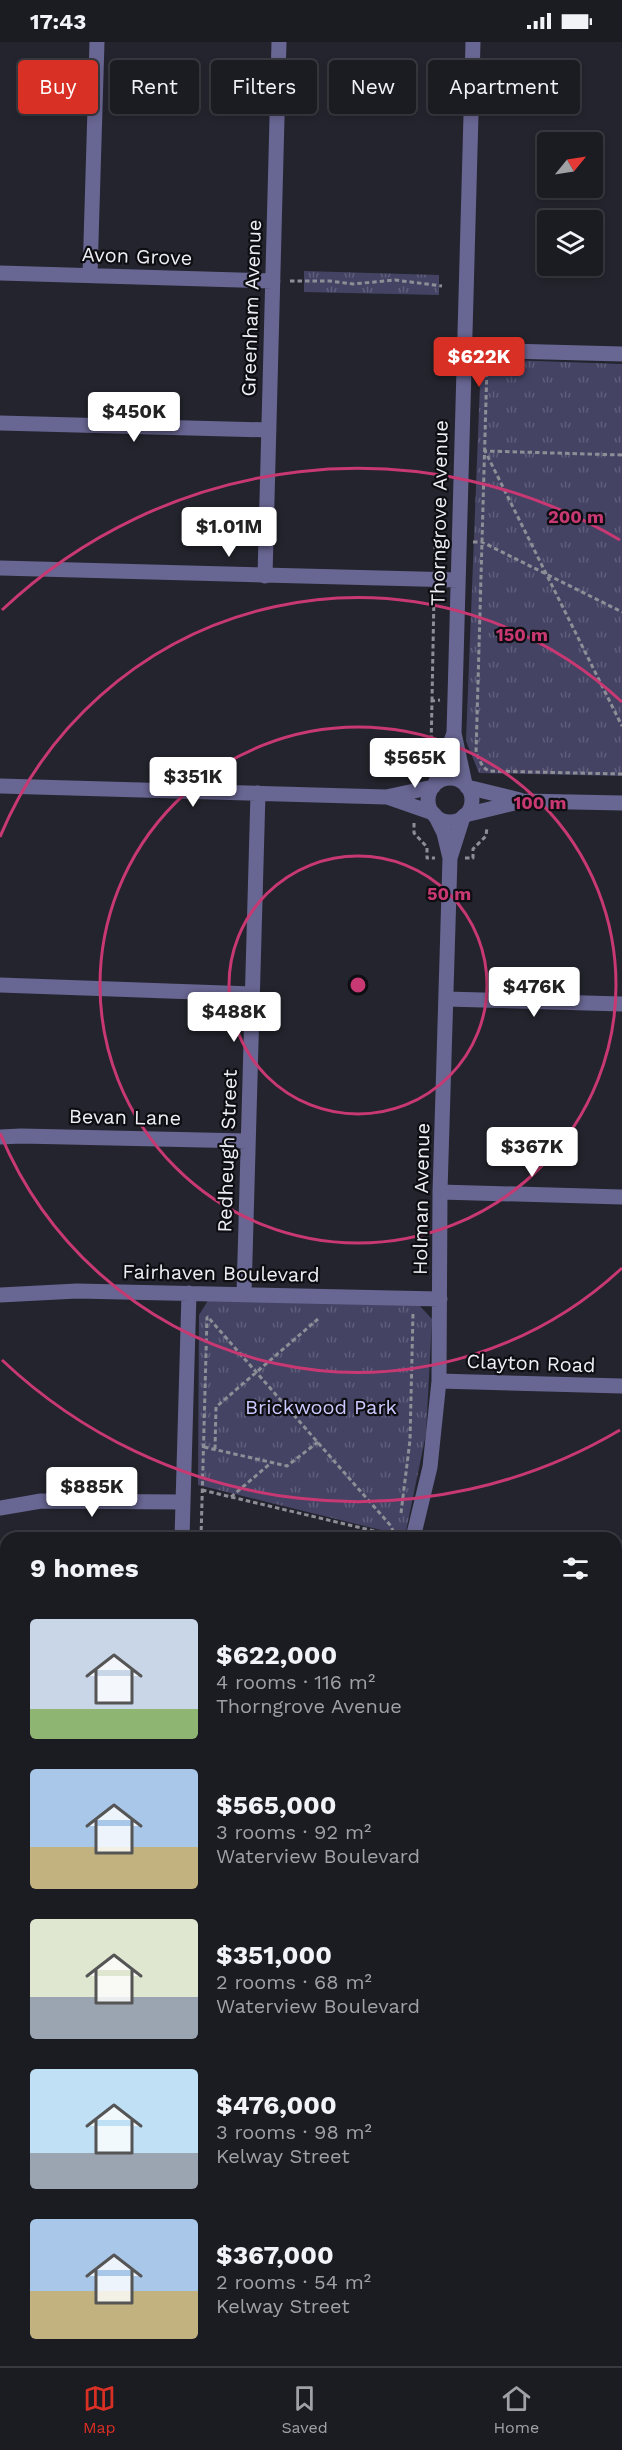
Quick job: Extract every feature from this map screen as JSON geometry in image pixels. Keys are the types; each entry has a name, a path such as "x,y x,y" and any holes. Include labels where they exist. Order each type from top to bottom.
{"street":[{"path":"90,275 97,42"},
{"name":"Greenham Avenue","path":"265,576 279,42"},
{"name":"Thorngrove Avenue","path":"466,785 454,733 473,42"},
{"name":"Avon Grove","path":"0,273 273,281"},
{"path":"464,350 622,354"},
{"path":"0,423 268,430"},
{"path":"0,568 458,580"},
{"name":"Thorngrove Avenue","path":"434,785 454,733"},
{"path":"0,786 386,796 434,785 441,780 453,778 466,785 523,801 622,803"},
{"path":"434,785 429,800 434,814"},
{"path":"464,816 469,811 472,798 466,785"},
{"name":"Redheugh Street","path":"244,1294 258,793"},
{"path":"386,796 452,821 523,801"},
{"name":"Holman Avenue","path":"414,1532 430,1467 439,1381 440,1192 450,858 444,834 434,814"},
{"name":"Holman Avenue","path":"450,858 464,816"},
{"path":"0,985 252,994"},
{"path":"446,999 622,1004"},
{"name":"Bevan Lane","path":"0,1137 248,1141"},
{"path":"440,1192 622,1197"},
{"name":"Fairhaven Boulevard","path":"0,1295 77,1291 440,1299"},
{"path":"182,1532 189,1293"},
{"name":"Clayton Road","path":"439,1381 622,1386"},
{"path":"0,1508 41,1501 182,1502"}],"path":[{"path":"290,281 330,281 353,285 395,280 442,286"},
{"path":"488,351 476,753 489,771 622,774"},
{"path":"485,451 622,455"},
{"path":"485,451 622,726"},
{"path":"432,701 435,542 482,542 622,612"},
{"path":"400,1517 410,1440 414,1300"},
{"path":"201,1532 207,1316 391,1526 393,1532"},
{"path":"215,1449 216,1407 318,1319"},
{"path":"203,1447 286,1466 318,1442"},
{"path":"231,1497 272,1462"},
{"path":"202,1490 374,1532"},
{"path":"396,1532 398,1526"}],"green space":[{"path":"304,271 439,275 439,295 304,292"},
{"path":"481,359 622,364 622,776 479,773 466,741"},
{"name":"Brickwood Park","path":"209,1299 419,1305 432,1319 426,1434 406,1532 389,1532 198,1485 199,1315"}]}
